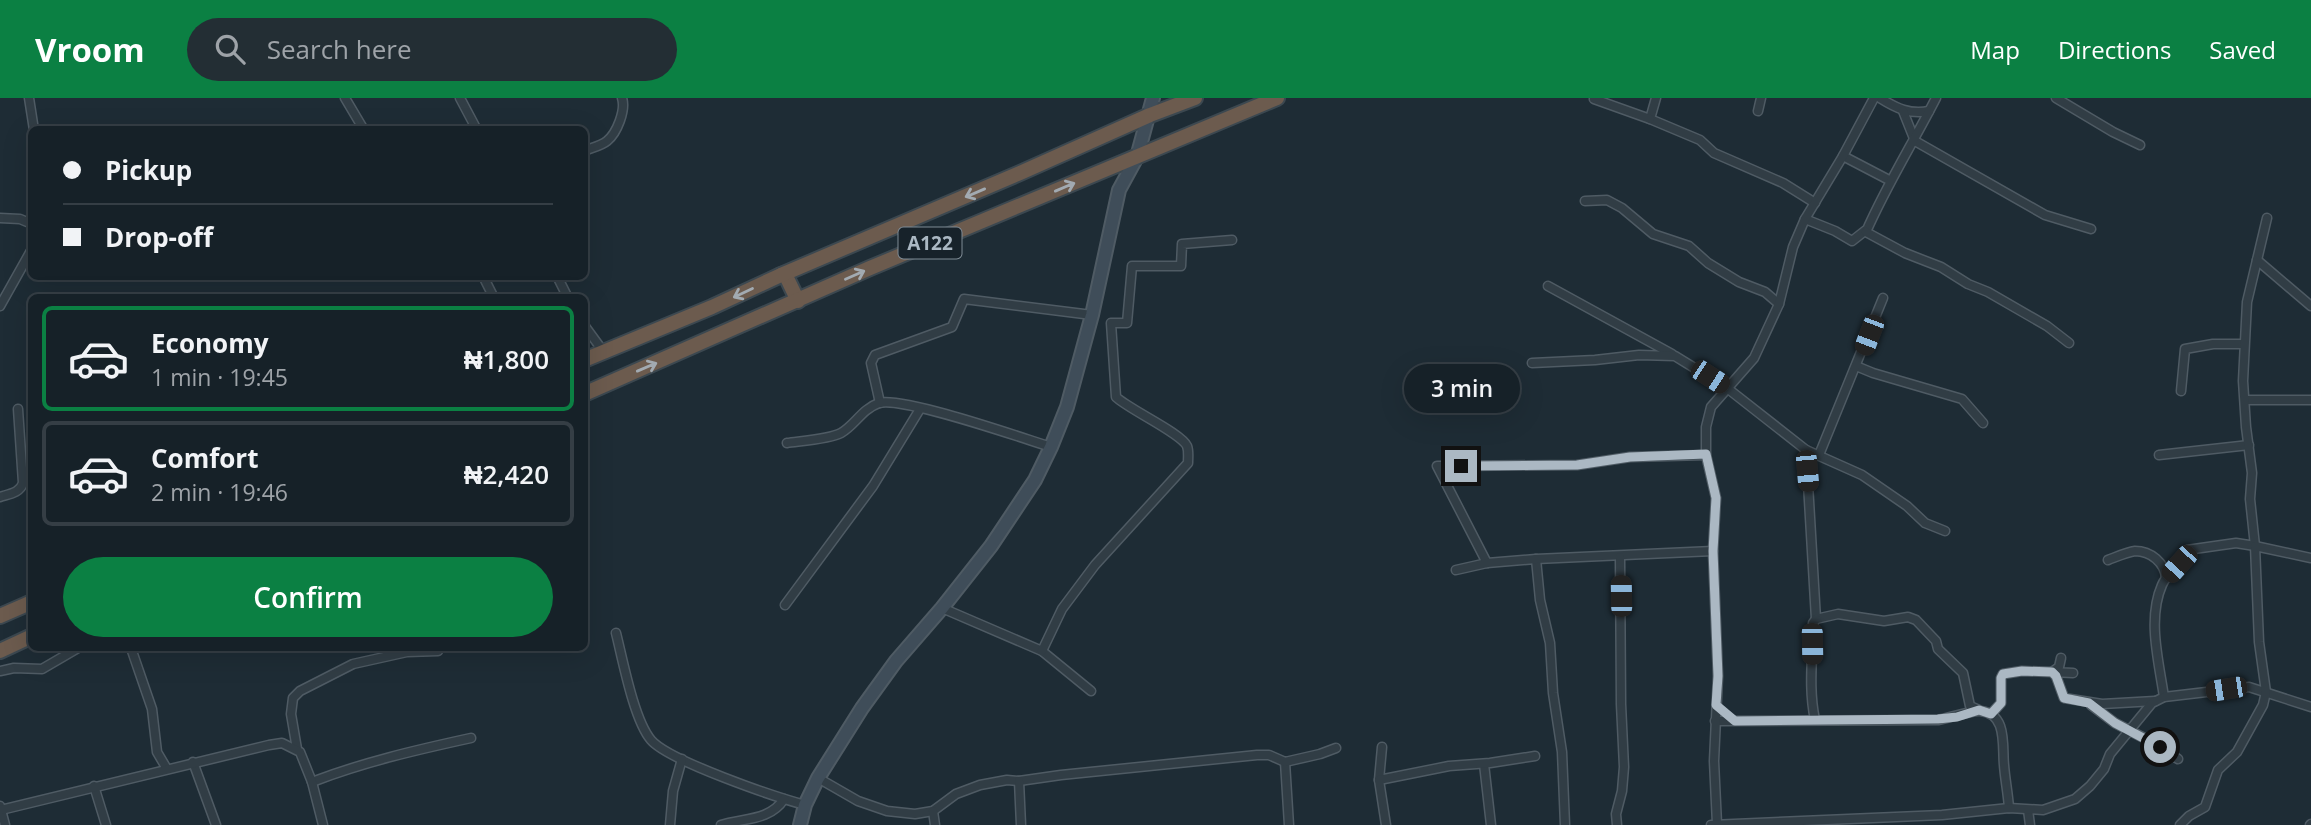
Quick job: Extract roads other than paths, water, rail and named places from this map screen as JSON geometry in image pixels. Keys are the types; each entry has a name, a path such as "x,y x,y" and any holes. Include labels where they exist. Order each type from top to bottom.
{"highway":[{"name":"A122","path":"588,358 1195,98"},
{"name":"A122","path":"588,392 1277,98"},
{"path":"781,275 785,274 788,278 798,301"},
{"path":"0,617 28,604"},
{"path":"0,650 28,638"}],"street":[{"path":"29,98 33,126"},
{"path":"345,98 362,126"},
{"path":"460,98 475,126"},
{"path":"588,149 608,141 619,123 624,105 622,98"},
{"path":"800,825 805,805 818,778 895,661 942,608 991,546 1035,480 1067,407 1092,315 1119,190 1137,157 1153,98"},
{"path":"1650,119 1656,98"},
{"path":"1758,111 1761,98"},
{"path":"1717,824 1714,761 1718,676 1713,551 1716,498 1706,454 1706,428 1711,407 1754,358 1779,304 1793,247 1805,219 1874,98"},
{"path":"1880,98 1903,111 1929,111"},
{"path":"1866,232 1889,180 1914,141 1936,98"},
{"path":"2056,98 2140,145"},
{"path":"1594,99 1700,140 1714,153 1783,183 1815,203"},
{"path":"1903,111 1914,141 2045,215 2091,229"},
{"path":"1843,156 1889,180"},
{"path":"1585,201 1607,201 1622,208 1653,234 1689,246 1708,263 1739,282 1765,292 1779,304"},
{"path":"0,218 28,222"},
{"path":"2180,825 2205,807 2218,770 2237,752 2263,705 2266,692 2259,642 2255,546 2249,499 2252,473 2245,400 2244,344 2247,302 2267,218"},
{"path":"1805,219 1852,241 1866,230 1905,253 1941,267 1968,284 1988,292 2047,326 2069,343"},
{"path":"1042,651 1062,609 1095,565 1188,463 1187,447 1181,439 1116,397 1111,323 1127,323 1132,266 1181,266 1182,244 1232,240"},
{"path":"0,306 28,256"},
{"path":"2257,260 2311,306"},
{"path":"1548,286 1727,388 1806,450 1863,475 1907,506 1925,523 1945,531"},
{"path":"1819,455 1883,298"},
{"path":"880,402 871,363 875,355 952,327 964,299 1092,315"},
{"path":"588,330 603,351"},
{"path":"2182,391 2185,349 2213,344 2244,344"},
{"path":"1532,363 1639,355 1675,356"},
{"path":"1856,366 1962,399 1983,422"},
{"path":"2245,400 2311,400"},
{"path":"788,443 840,434 861,413 880,402 920,408 1051,447"},
{"path":"0,497 15,492 23,483 18,408"},
{"path":"785,605 873,486 920,408"},
{"path":"2159,456 2249,444"},
{"path":"1806,450 1816,619 1813,623 1810,679 1815,720"},
{"path":"1487,563 1437,466 1566,465 1630,457 1706,454"},
{"path":"2164,697 2155,624 2157,604 2166,578 2187,550 2236,542 2311,558"},
{"path":"1456,570 1487,563 1536,559 1713,551"},
{"path":"2108,560 2136,551 2155,557 2163,565 2166,578"},
{"path":"1617,825 1616,814 1622,791 1623,767 1620,557"},
{"path":"1536,559 1540,600 1550,643 1553,693 1562,752 1565,825"},
{"path":"942,608 1042,651 1091,691"},
{"path":"1816,619 1838,614 1872,621 1908,617 1916,620 1930,634 1938,649 1963,673 1970,706 1991,714 2000,724 2004,739 2009,808"},
{"path":"616,633 643,727 652,741 682,759 805,805"},
{"path":"0,671 14,668 42,669 73,651"},
{"path":"132,651 150,701 157,752 167,769"},
{"path":"323,825 312,782 297,749 291,713 293,698 300,691 353,664 407,652 438,651"},
{"path":"2052,672 2059,667 2061,658"},
{"path":"1991,714 2001,703 2003,674 2022,671 2073,673"},
{"path":"2052,672 2064,698 2089,703 2155,701 2164,697 2249,687 2311,707"},
{"path":"1711,825 1942,815 2009,808 2043,810 2075,799 2090,786 2104,769 2110,754 2155,701"},
{"path":"2089,703 2115,723 2178,759"},
{"path":"1716,705 1735,721"},
{"path":"1715,721 1938,719 1957,717 1979,710"},
{"path":"312,782 393,754 471,738"},
{"path":"5,825 1,808 282,743 297,749"},
{"path":"1382,747 1378,780 1386,825"},
{"path":"818,778 858,801 887,811 915,814 933,811 956,794 980,785 1007,780 1019,781 1257,755 1269,755 1285,762 1336,748"},
{"path":"1378,780 1450,765 1483,764 1535,756"},
{"path":"670,825 673,791 682,759"},
{"path":"193,762 216,825"},
{"path":"1285,762 1289,825"},
{"path":"1483,764 1491,825"},
{"path":"1019,781 1021,825"},
{"path":"94,786 106,825"},
{"path":"721,825 769,813 778,809 784,799"},
{"path":"2028,810 2030,825"},
{"path":"933,811 935,825"}]}
